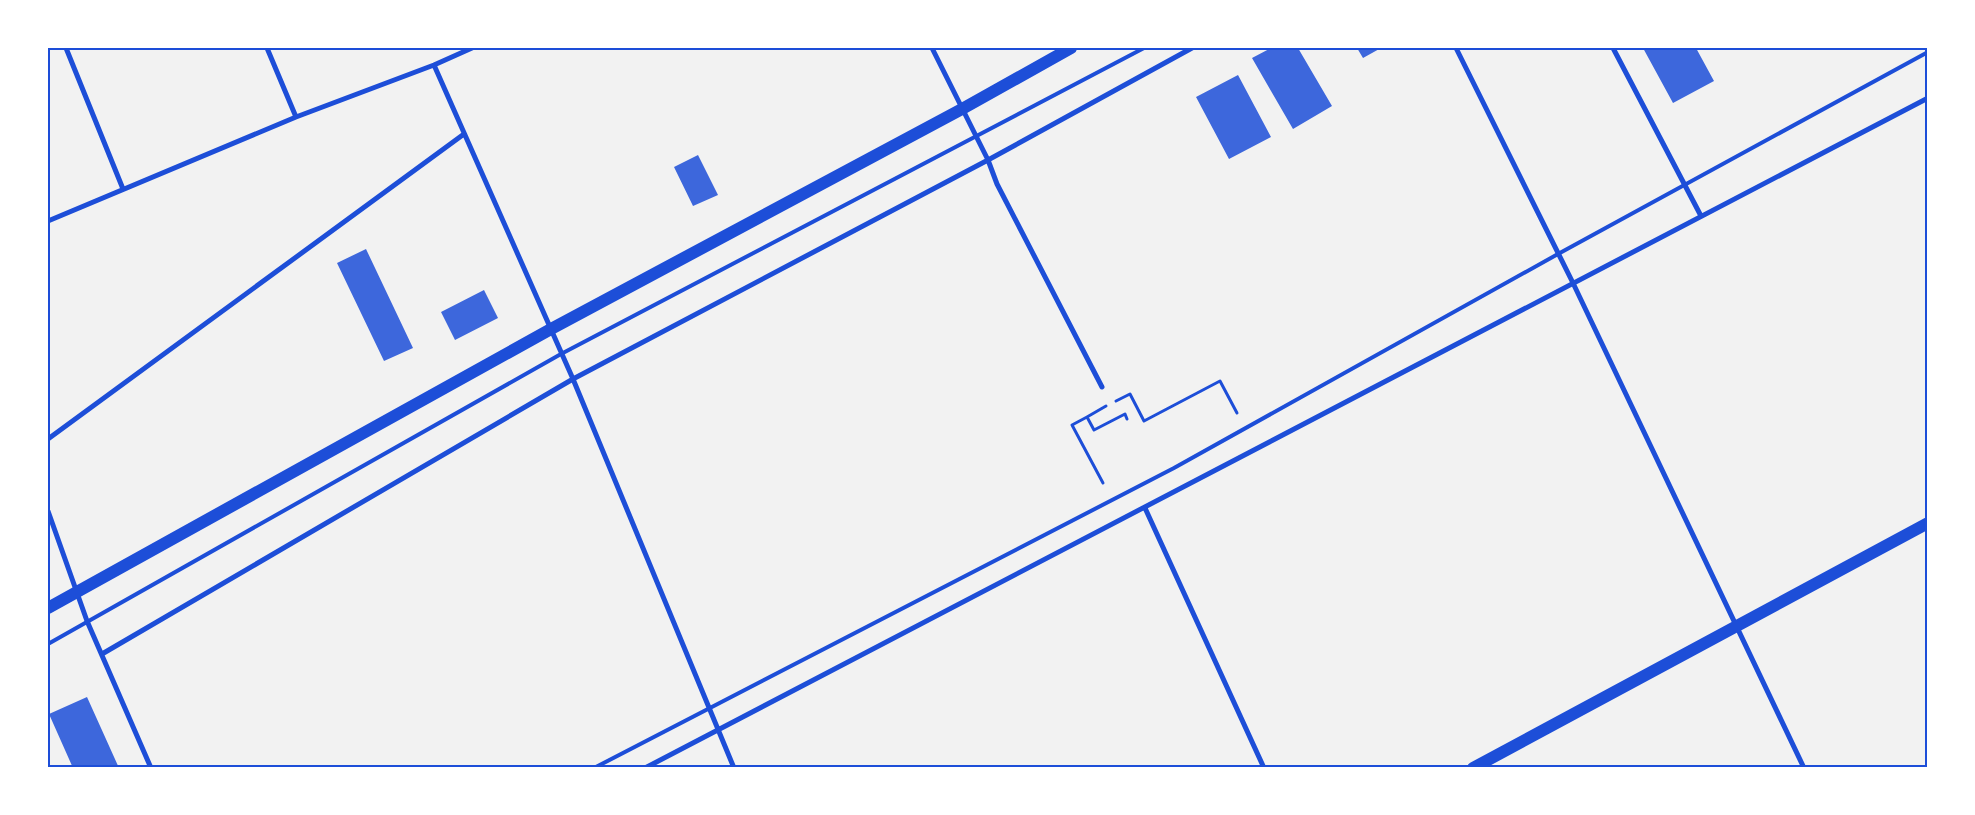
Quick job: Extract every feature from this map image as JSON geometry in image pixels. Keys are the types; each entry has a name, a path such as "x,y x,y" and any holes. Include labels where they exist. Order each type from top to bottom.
{"main road":[{"path":"48,608 551,329 962,109 1071,48"},
{"path":"1473,768 1928,523"}],"street":[{"path":"66,48 123,189"},
{"path":"267,48 296,117"},
{"path":"48,221 296,117 434,65 472,48"},
{"path":"932,48 988,160 997,184 1102,387"},
{"path":"102,654 573,379 988,160 1192,48"},
{"path":"1456,48 1573,282 1804,768"},
{"path":"1613,48 1701,216"},
{"path":"434,65 573,379 707,707 734,768"},
{"path":"645,768 1928,98"},
{"path":"48,439 464,134"},
{"path":"1145,508 1264,768"},
{"path":"48,511 88,621 151,768"}],"lane":[{"path":"48,644 561,354 1144,48"},
{"path":"594,768 707,707 1174,468 1558,254 1928,52"}],"path":[{"path":"1111,499 1072,424 1130,394 1144,421 1220,381 1245,429"},
{"path":"1087,417 1094,430 1124,414 1127,419"}],"building":[{"path":"1271,48 1298,48 1332,106 1293,129 1252,58"},
{"path":"1357,48 1381,48 1363,58"},
{"path":"1643,48 1696,48 1714,81 1673,103"},
{"path":"1238,75 1271,137 1229,159 1196,97"},
{"path":"698,155 718,195 693,206 674,167"},
{"path":"366,249 413,348 384,361 337,263"},
{"path":"484,290 498,318 455,340 441,312"},
{"path":"87,697 119,768 73,768 49,714"}]}
